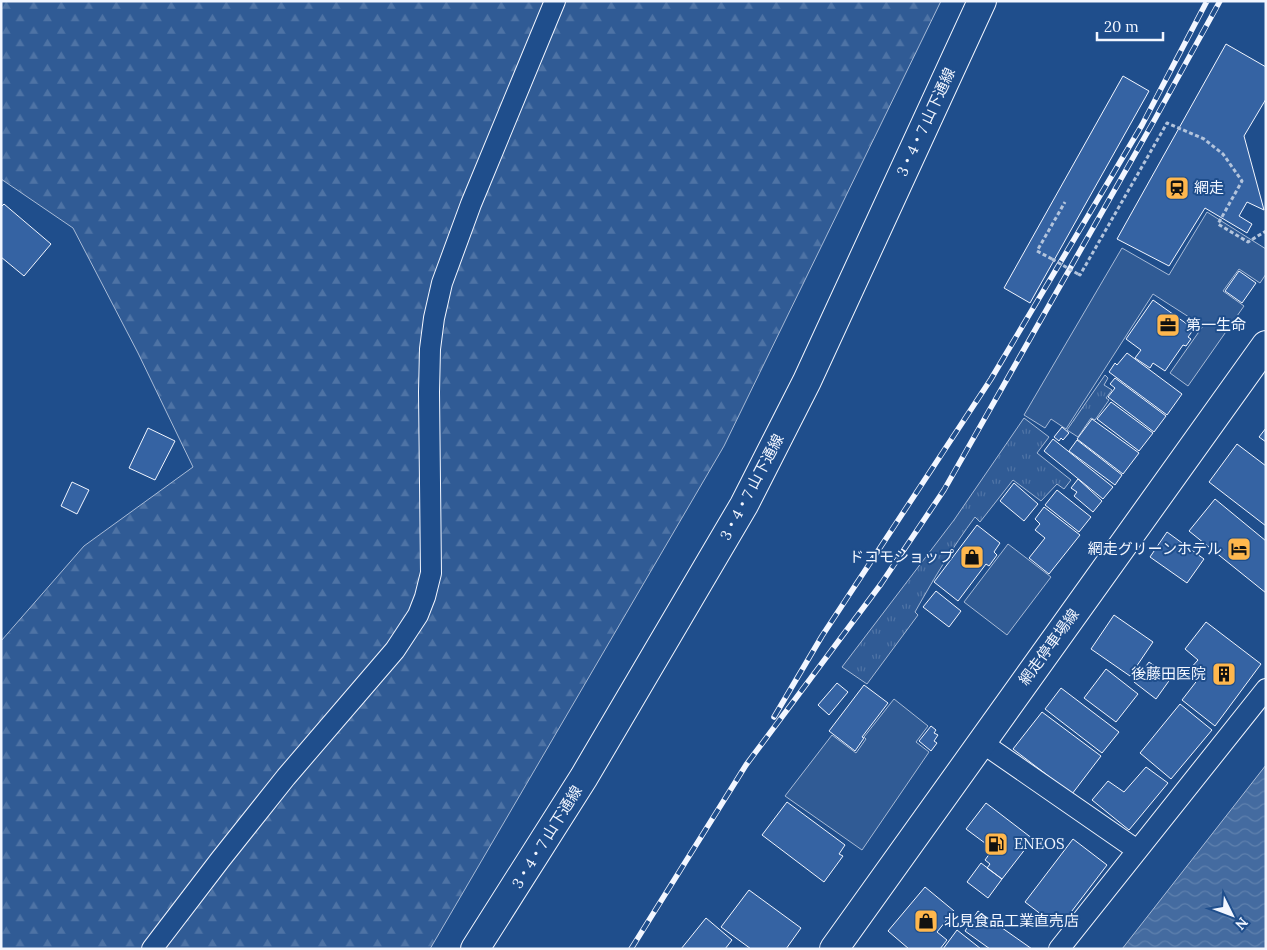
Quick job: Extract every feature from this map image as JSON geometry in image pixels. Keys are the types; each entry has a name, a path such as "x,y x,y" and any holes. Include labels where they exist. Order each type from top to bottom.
{"street":[{"path":"152,949 286,777 395,650 418,615 426,597 431,573 430,349 436,309 442,282 471,204 555,1"},
{"name":"3・4・7 山下通線","path":"475,949 584,778 744,505 807,380 982,1"},
{"name":"網走停車場線","path":"834,949 1266,345"},
{"path":"1059,949 1266,688"},
{"path":"981,742 1137,850"}],"path":[{"path":"1065,202 1038,252 1080,275 1167,123 1204,139 1223,154 1242,181 1218,224 1248,242 1266,230"}],"green space":[{"path":"1,1 941,1 724,446 430,949 1,949 1,641 84,546 193,467 138,353 73,228 1,179"},
{"path":"1105,375 1108,378 1104,385 1112,390 1106,398 1109,400 1095,420 1091,418 1078,437 1067,430"},
{"path":"1024,418 1049,437 1037,453 1071,480 1064,489 1057,484 1041,501 1013,480 980,522 975,517 951,552 915,612 918,615 867,684 842,667 954,520"}],"shaded area":[{"path":"1207,212 1266,249 1266,274 1260,283 1239,269 1223,291 1244,306 1188,386 1170,373 1203,326 1153,294 1066,429 1051,419 1045,428 1024,415 1122,248 1169,275"},
{"path":"1008,544 1051,577 1007,635 964,602"},
{"path":"894,699 928,726 916,742 929,752 862,850 785,796 832,735 856,753 866,739 864,737"}],"water":[{"path":"1266,765 1266,949 1122,949"}],"building":[{"path":"1226,44 1266,67 1266,99 1244,136 1264,210 1247,202 1239,216 1252,224 1247,233 1205,208 1169,266 1117,239"},
{"path":"1123,76 1149,91 1030,303 1004,288"},
{"path":"4,204 51,244 24,276 1,257 1,207"},
{"path":"1239,271 1256,283 1242,303 1225,291"},
{"path":"1153,300 1194,329 1188,337 1191,339 1186,346 1183,345 1165,371 1153,363 1150,368 1135,358 1141,350 1126,339"},
{"path":"1127,353 1182,394 1167,415 1109,372 1115,363 1117,365"},
{"path":"1115,378 1166,416 1154,432 1108,397 1115,388 1110,384"},
{"path":"1111,402 1153,433 1139,451 1097,419"},
{"path":"1092,419 1139,453 1123,474 1077,439"},
{"path":"1062,427 1069,433 1063,440 1061,438 1059,441 1054,437"},
{"path":"148,428 175,441 155,480 129,468"},
{"path":"1266,428 1266,442 1259,437"},
{"path":"1053,439 1113,487 1103,499 1044,451"},
{"path":"1077,440 1122,475 1115,485 1069,451"},
{"path":"1237,444 1266,466 1266,526 1209,482"},
{"path":"1078,479 1102,501 1093,512 1074,496 1077,492 1071,488"},
{"path":"72,482 89,490 77,514 61,506"},
{"path":"1014,483 1038,504 1024,521 1000,501"},
{"path":"1057,490 1091,517 1079,532 1045,505"},
{"path":"1215,499 1266,541 1266,593 1189,531"},
{"path":"1044,507 1080,535 1049,574 1029,558 1045,538 1035,530 1040,524 1035,519"},
{"path":"977,525 1000,543 994,552 997,555 989,566 986,564 958,601 934,582"},
{"path":"1167,532 1204,559 1187,583 1150,557"},
{"path":"936,591 961,611 949,627 923,607"},
{"path":"1114,615 1153,642 1130,676 1091,649"},
{"name":"後藤田医院","path":"1206,622 1261,664 1215,726 1182,700 1199,678 1189,670 1198,660 1185,649"},
{"path":"1149,662 1171,678 1156,699 1134,682"},
{"path":"1106,669 1138,694 1116,722 1084,698"},
{"path":"837,683 848,692 829,715 818,705"},
{"path":"864,685 888,703 862,737 864,738 855,751 829,731"},
{"path":"1061,688 1119,732 1102,753 1045,709"},
{"path":"1180,704 1212,730 1171,779 1140,753"},
{"path":"1042,712 1101,756 1072,794 1013,749"},
{"path":"931,726 936,730 934,733 938,735 934,741 937,743 931,751 919,741"},
{"path":"1146,767 1168,783 1129,830 1092,800 1108,781 1124,792"},
{"path":"787,802 845,845 839,854 843,856 824,882 762,835"},
{"path":"986,803 1033,839 1002,879 987,868 990,864 985,860 993,849 966,829"},
{"path":"1073,839 1107,865 1059,928 1025,902"},
{"path":"981,863 1002,879 988,898 967,882"},
{"path":"925,887 954,911 937,932 947,940 940,949 909,949 888,931"},
{"path":"749,890 801,928 786,949 751,949 721,927"},
{"path":"978,911 1032,949 990,949 965,931"},
{"path":"706,918 732,940 725,949 681,949"},
{"path":"957,930 981,949 943,949"}],"railway":[{"path":"774,717 822,636 991,379 1142,125 1207,1"},
{"path":"631,949 746,765 881,584 944,490 1220,1"}],"place":[{"name":"網走","path":"1177,188"},
{"name":"第一生命","path":"1168,325"},
{"name":"網走グリーンホテル","path":"1239,549"},
{"name":"ドコモショップ","path":"972,557"},
{"name":"後藤田医院","path":"1224,674"},
{"name":"ENEOS","path":"996,844"},
{"name":"北見食品工業直売店","path":"926,921"}]}
